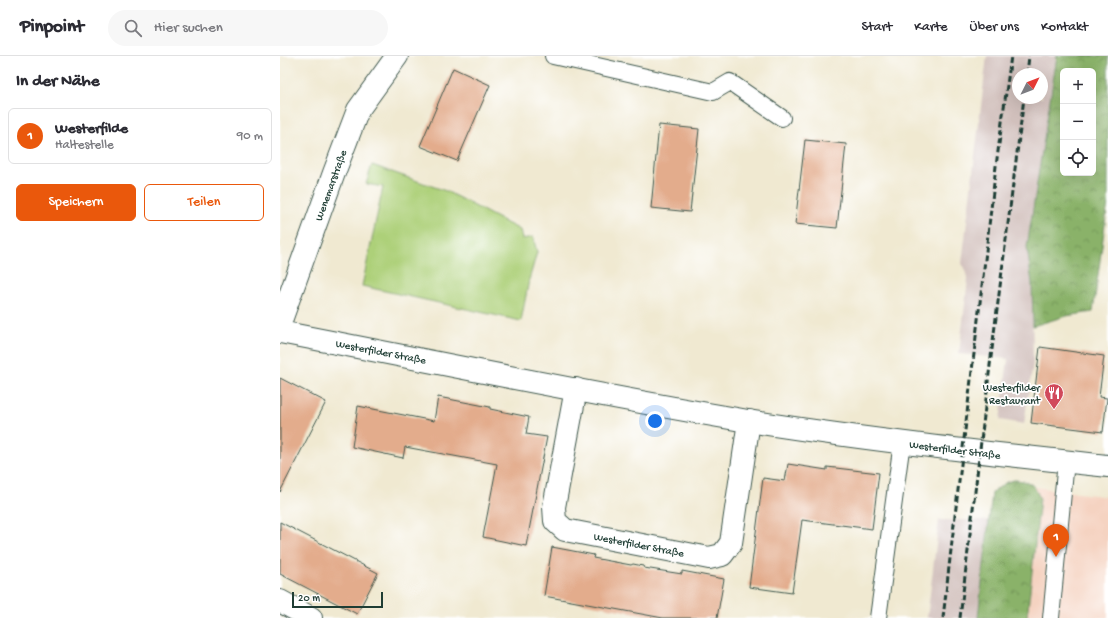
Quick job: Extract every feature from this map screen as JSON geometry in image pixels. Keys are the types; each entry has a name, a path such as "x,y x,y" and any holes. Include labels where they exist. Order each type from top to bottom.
{"street":[{"name":"Wenemarstraße","path":"280,323 358,110 397,56"},
{"name":"Westerfilder Straße","path":"280,332 749,421 992,454 1108,466"},
{"name":"Westerfilder Straße","path":"576,389 554,507 556,521 565,530 709,558 722,555 731,543 749,421"},
{"path":"280,602 311,618"}],"lane":[{"path":"553,56 712,92 730,82 782,118"},
{"path":"878,618 902,442"},
{"path":"1051,618 1066,461"}],"shaded area":[{"path":"987,56 1057,56 1027,247 1032,283 1033,363 1024,424 1000,420 1008,359 959,354 968,279 962,263"},
{"path":"1035,487 1108,497 1108,618 1027,618 1040,499"},
{"path":"939,520 989,520 978,618 927,618"}],"green space":[{"path":"1057,56 1108,56 1108,202 1093,312 1066,316 1033,326 1032,283 1027,247"},
{"path":"372,165 446,191 520,230 522,239 533,237 537,252 529,280 521,321 362,286 383,187 366,184"},
{"path":"1014,480 1024,481 1031,484 1036,490 1040,499 1027,618 978,618 992,493 1005,483"}],"building":[{"path":"453,68 490,85 457,161 420,146"},
{"path":"659,125 699,129 690,212 651,208"},
{"path":"805,140 846,144 837,228 795,224"},
{"path":"1040,347 1104,356 1099,397 1107,398 1103,432 1031,423"},
{"path":"280,378 326,402 280,492"},
{"path":"438,397 490,407 490,409 529,417 526,434 547,437 526,546 483,537 497,464 405,447 403,458 352,447 358,406 434,421"},
{"path":"788,464 827,470 827,467 879,473 872,529 802,520 792,593 749,587 763,478 785,481"},
{"path":"280,522 378,573 357,614 280,574"},
{"path":"552,547 594,555 593,558 643,566 644,568 682,574 682,571 724,579 717,618 663,618 544,596"}],"railway":[{"path":"943,618 996,166 1011,56"},
{"path":"1028,68 1029,56"},
{"path":"960,618 1023,104"}],"place":[{"name":"Westerfilder Restaurant","path":"1054,410"},
{"name":"Westerfilde","path":"1056,557"}]}
